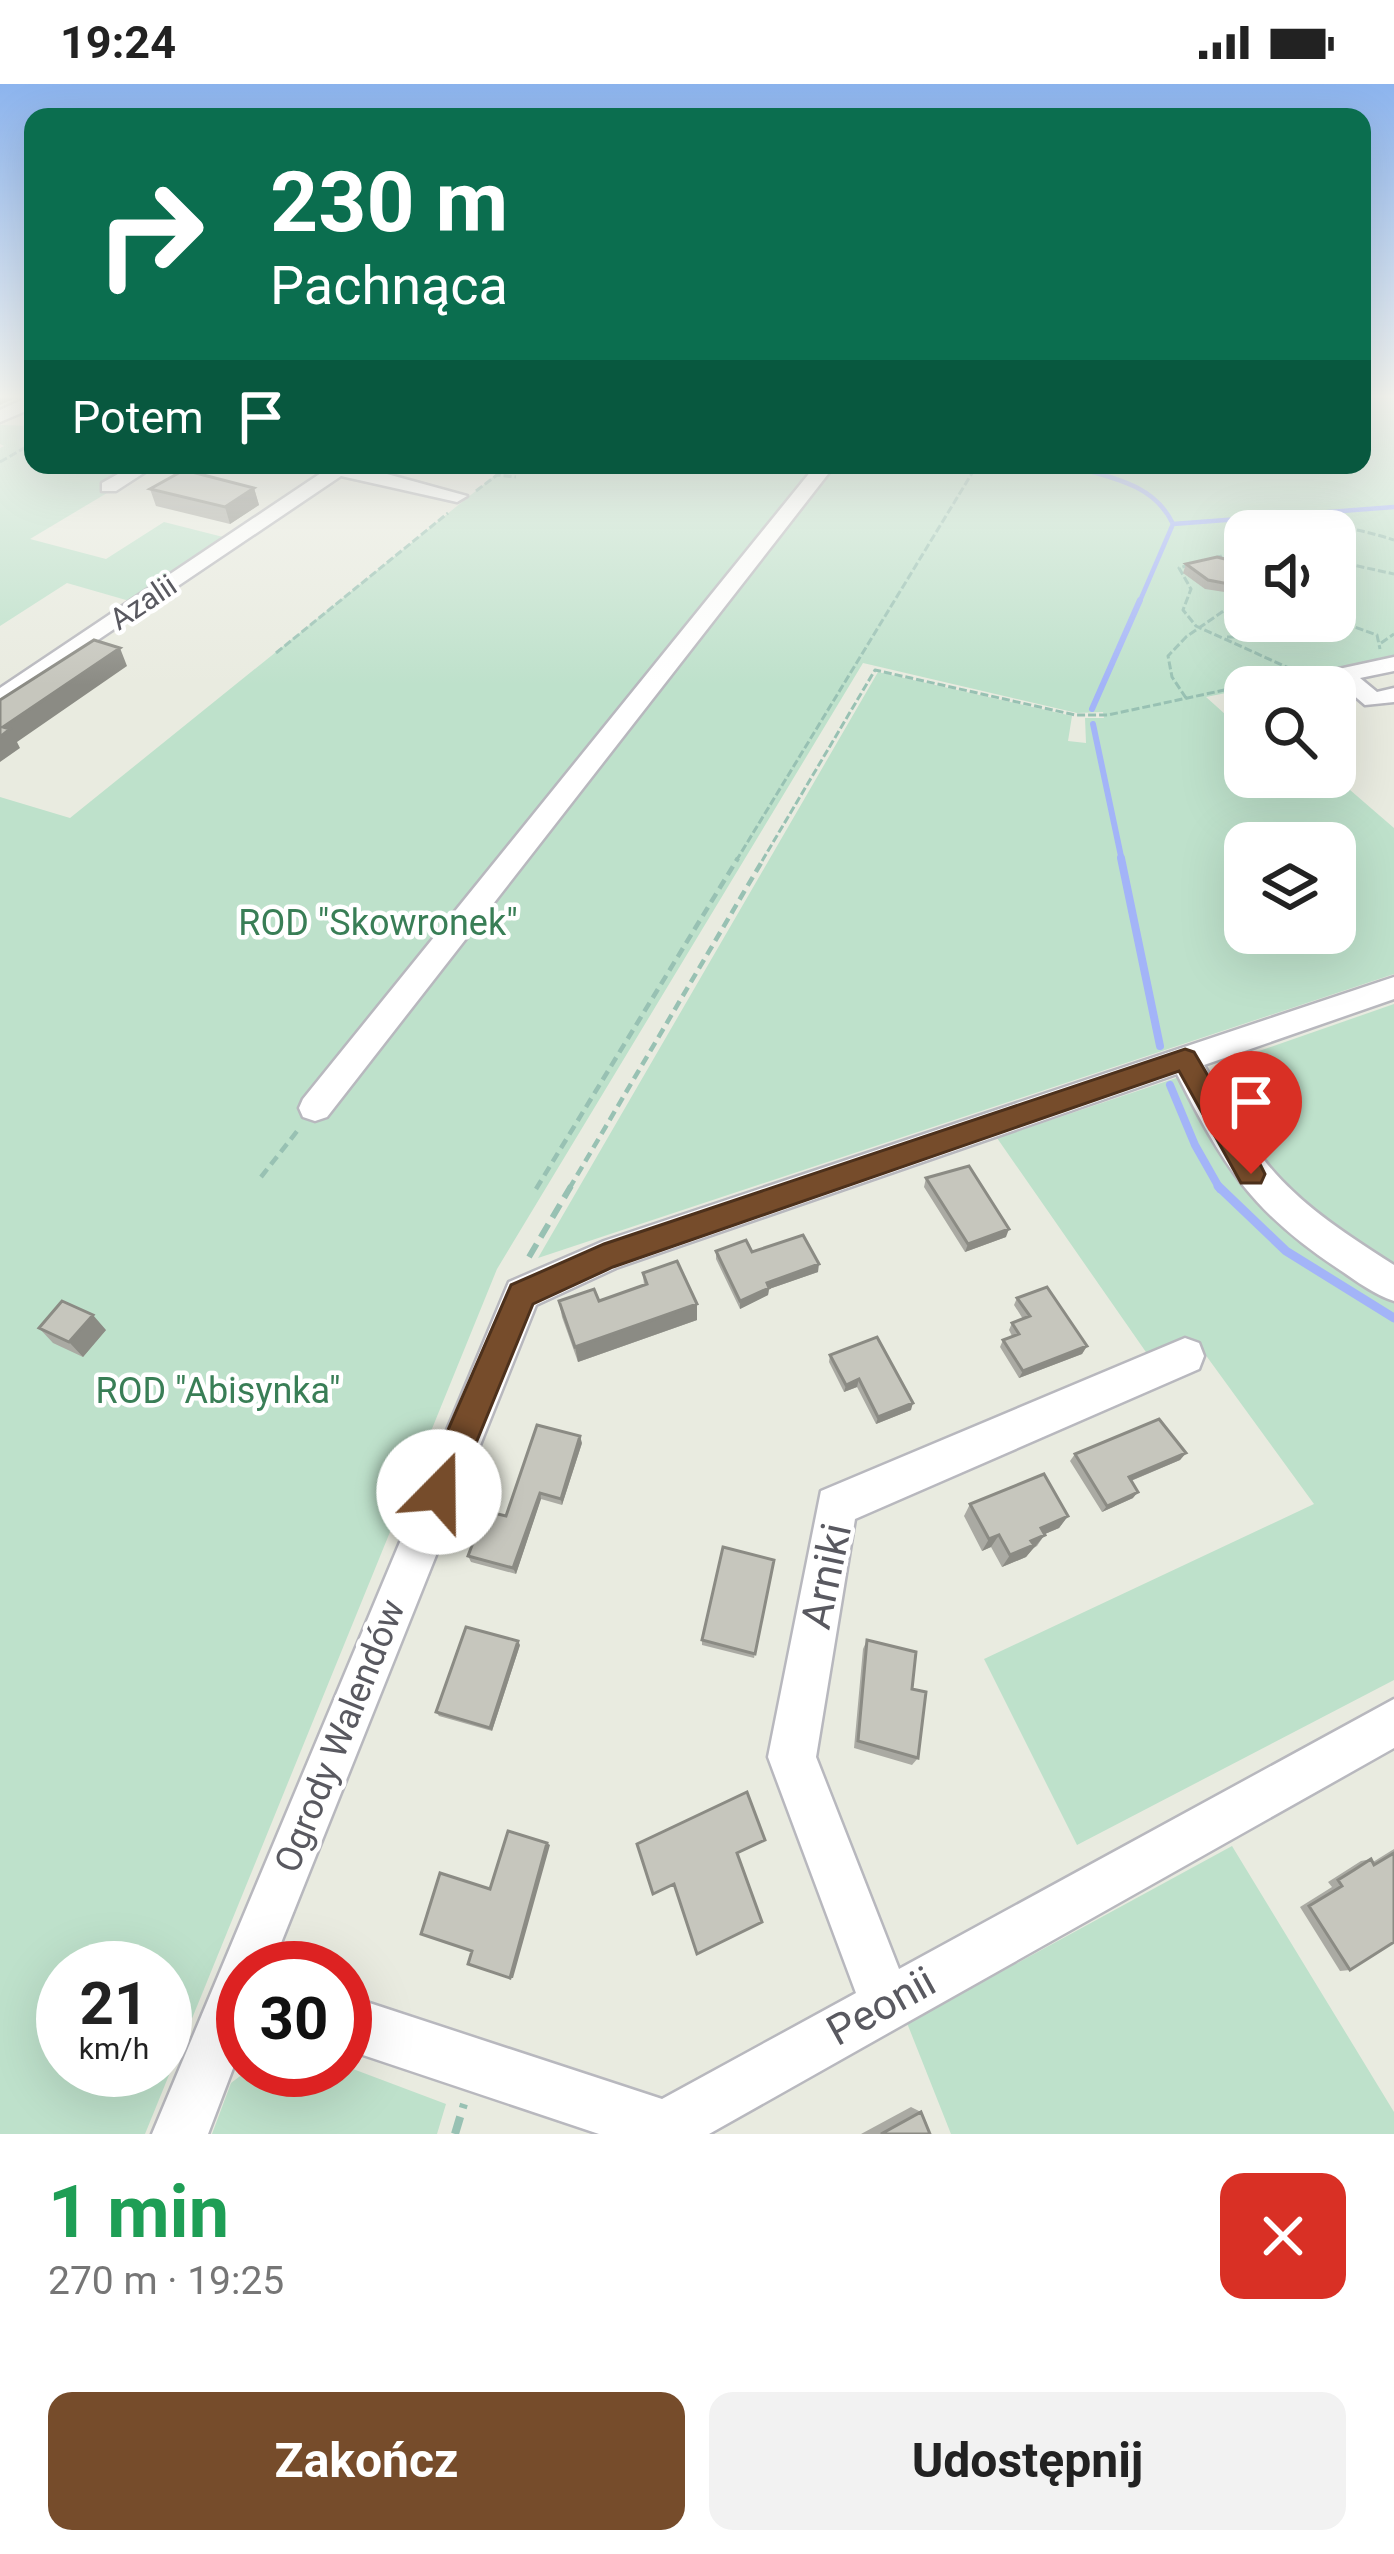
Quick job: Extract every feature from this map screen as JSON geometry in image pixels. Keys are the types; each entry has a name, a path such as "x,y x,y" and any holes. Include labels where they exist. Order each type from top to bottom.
{"street":[{"name":"Azalii","path":"0,699 303,494"},
{"path":"436,494 458,500"},
{"path":"315,1108 803,494"},
{"path":"1387,654 1342,675 1373,700 1394,695"},
{"path":"521,1294 604,1257 1394,988"},
{"path":"1185,1059 1238,1155 1273,1198 1298,1222 1394,1285"},
{"name":"Ogrody Walendów","path":"258,1941 521,1294"},
{"name":"Arniki","path":"886,2002 792,1757 836,1506 1185,1356"},
{"name":"Peonii","path":"372,2031 666,2131 886,2002 1394,1722"},
{"name":"Ogrody Walendów","path":"180,2134 216,2045"}],"path":[{"path":"536,1190 960,494"},
{"path":"276,653 458,500"},
{"path":"1356,529 1394,540"},
{"path":"1224,555 1179,568 1191,589 1184,610 1196,626 1284,666"},
{"path":"1356,566 1394,574"},
{"path":"1186,581 1199,580"},
{"path":"1186,698 1172,677 1168,656 1196,626 1224,615"},
{"path":"1356,625 1370,629 1387,654"},
{"path":"1216,634 1224,635"},
{"path":"1387,654 1394,634"},
{"path":"1387,654 1378,657 1394,654"},
{"path":"521,1294 514,1283 875,670 1076,715 1108,715 1224,690"},
{"path":"260,1177 315,1108"}],"green space":[{"path":"0,494 106,494 30,539 106,559 164,522 227,538 133,602 67,583 0,626"},
{"path":"472,494 1394,494 1394,659 1356,667 1224,666 1224,693 1206,697 1224,713 1224,798 1356,795 1394,828 1394,974 538,1258 878,672 1072,716 1068,741 1086,743 1085,718 1104,718 1103,712 1077,713 863,663 497,1269 224,1941 216,1941 216,1960 192,2019 192,1941 36,1941 36,2097 160,2097 145,2134 0,2134 0,797 70,818"},
{"path":"1394,1004 1394,1265 1356,1244 1272,1176 1218,1082 1225,1063"},
{"path":"1182,1076 1249,1192 1394,1294 1394,1680 1077,1845 984,1659 1314,1504 1194,1339 1148,1355 997,1138"},
{"path":"1232,1846 1394,2112 1394,2134 951,2134 907,2023"},
{"path":"372,2076 446,2104 437,2134 212,2134 226,2097 372,2097"}],"building":[{"path":"169,494 245,494 225,507"},
{"path":"1224,559 1224,583 1208,580 1186,564"},
{"path":"94,640 120,648 3,727 10,729 0,737 0,700"},
{"path":"969,1166 1009,1229 968,1244 926,1178"},
{"path":"803,1235 819,1264 767,1283 769,1288 740,1301 716,1251 746,1240 752,1252"},
{"path":"677,1261 697,1304 575,1347 559,1301 594,1289 599,1301 647,1284 643,1273"},
{"path":"1047,1287 1087,1346 1023,1371 1003,1340 1019,1334 1012,1323 1030,1316 1017,1298"},
{"path":"62,1301 93,1315 69,1342 39,1328"},
{"path":"877,1337 913,1403 878,1417 859,1379 846,1385 830,1355"},
{"path":"1159,1419 1186,1453 1129,1477 1138,1492 1107,1506 1075,1454"},
{"path":"537,1425 580,1436 561,1499 540,1493 513,1568 468,1556 485,1511 506,1516"},
{"path":"1044,1474 1068,1516 1041,1528 1045,1535 1031,1541 1034,1545 1010,1555 999,1535 989,1539 970,1504"},
{"path":"723,1547 774,1560 755,1654 702,1640"},
{"path":"466,1627 518,1641 490,1728 436,1712"},
{"path":"867,1640 916,1652 912,1689 926,1692 918,1758 858,1741"},
{"path":"747,1792 765,1840 737,1853 762,1922 697,1954 674,1884 653,1894 637,1844"},
{"path":"508,1831 547,1843 510,1978 468,1964 472,1951 421,1934 440,1873 490,1889"},
{"path":"1394,1853 1394,1942 1350,1970 1309,1906 1342,1886 1338,1880 1371,1859 1374,1865"},
{"path":"921,2112 930,2134 881,2134"}],"waterway":[{"path":"1147,494 1173,524"},
{"path":"1173,524 1394,507"},
{"path":"1139,603 1173,524"},
{"path":"1092,709 1140,600"},
{"path":"1093,724 1122,861"},
{"path":"1121,858 1160,1046"},
{"path":"1170,1085 1219,1187"},
{"path":"1219,1187 1286,1251 1394,1318"}],"route":[{"path":"439,1492 521,1294 604,1257 1185,1059 1251,1174"}],"park label":[{"name":"ROD \"Skowronek\"","path":"378,923"},
{"name":"ROD \"Abisynka\"","path":"218,1391"}]}
